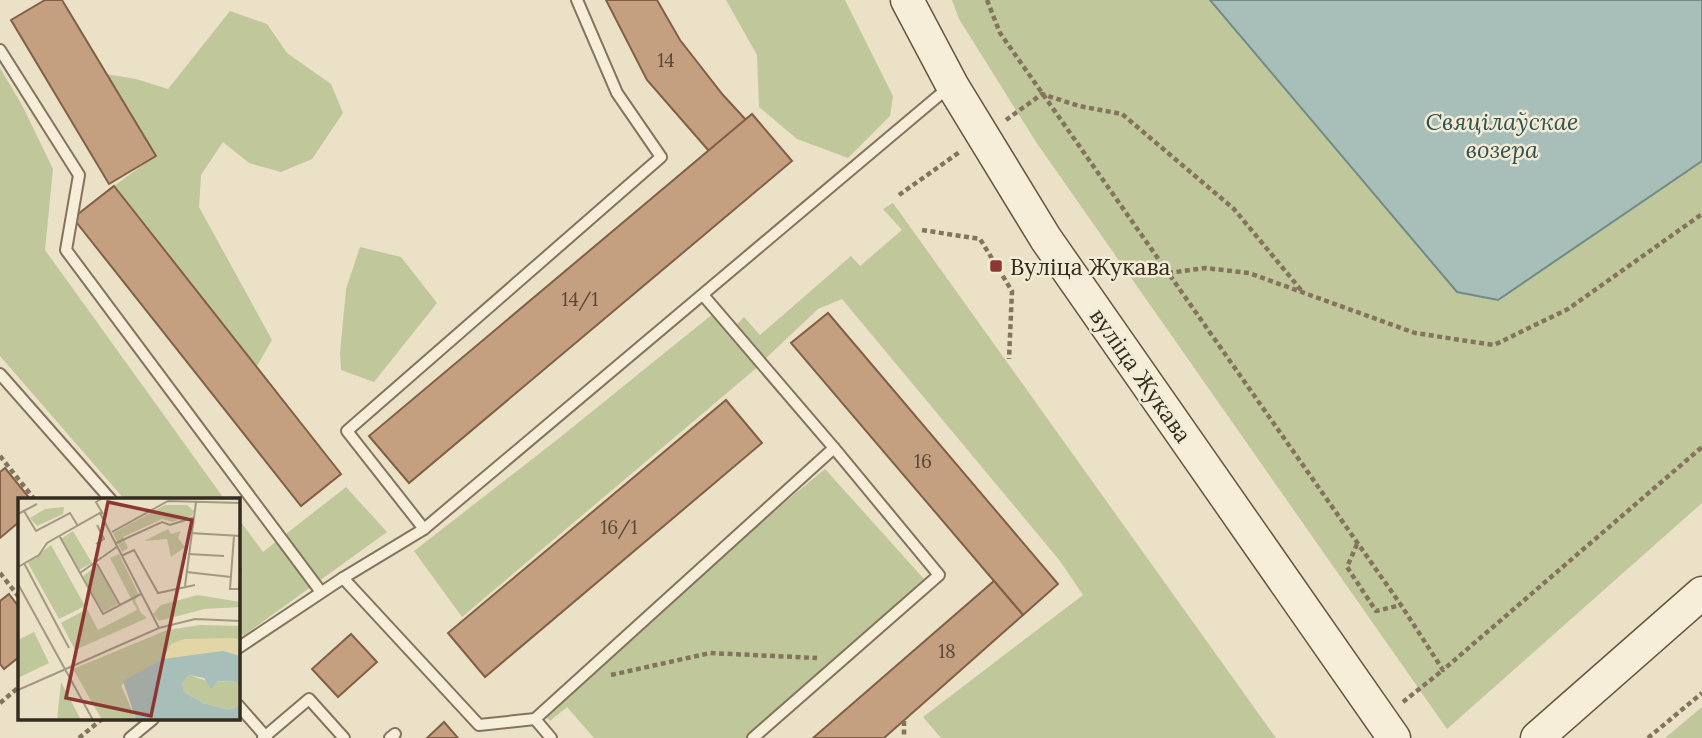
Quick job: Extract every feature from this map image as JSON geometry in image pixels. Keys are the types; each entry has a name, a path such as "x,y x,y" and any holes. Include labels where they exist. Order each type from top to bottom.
{"street":[{"name":"вуліца Жукава","path":"907,0 952,85 1046,239 1394,738"},
{"path":"1538,738 1702,593"}],"lane":[{"path":"424,529 347,431 662,157 617,93 577,0"},
{"path":"0,50 79,175 66,250 321,592"},
{"path":"240,646 342,578 424,529 952,85"},
{"path":"703,295 939,575 753,738"},
{"path":"0,374 109,498"},
{"path":"342,578 479,725 535,719 834,448"},
{"path":"240,707 265,737 309,699 344,738"},
{"path":"535,719 551,738"},
{"path":"130,738 152,720"}],"path":[{"path":"987,0 1000,33 1401,605 1443,670 1702,447"},
{"path":"1042,94 1079,106 1122,114 1234,209 1303,292"},
{"path":"1168,273 1205,268 1249,273 1415,333 1494,345 1568,309 1702,214"},
{"path":"922,230 980,239 1012,291 1009,359"},
{"path":"0,456 33,498"},
{"path":"1357,543 1346,568 1376,611 1401,605"},
{"path":"0,573 18,596"},
{"path":"606,676 710,653 843,659"},
{"path":"0,703 18,688"},
{"path":"1648,738 1702,693"},
{"path":"79,738 101,720"},
{"path":"904,721 904,738"}],"green space":[{"path":"726,0 845,0 893,96 890,116 848,158 797,139 759,107 757,55"},
{"path":"952,0 1210,0 1457,292 1498,300 1702,161 1702,503 1447,729 1036,142 959,19"},
{"path":"230,11 267,24 287,53 331,84 343,113 312,159 281,172 249,163 223,142 201,175 199,207 272,340 257,366 114,186 155,156 106,74 136,79 168,89"},
{"path":"0,68 23,107 53,169 45,250 224,498 123,498 0,356"},
{"path":"893,203 1276,738 941,738 923,717 1083,595 1060,561 842,299 818,309 764,360 735,326 744,317 760,335 851,256 860,266 902,230 883,209"},
{"path":"360,247 401,257 437,303 374,382 341,370 346,289"},
{"path":"714,313 760,365 462,617 414,551"},
{"path":"825,469 924,579 854,644 748,738 594,738 567,707 550,721 545,715 744,536"},
{"path":"346,487 387,532 243,636 240,632 240,521 263,552"},
{"path":"1702,707 1702,738 1665,738"}],"water":[{"name":"Свяцілаўскае возера","path":"1210,0 1702,0 1702,161 1498,300 1457,292"}],"building":[{"path":"45,0 62,0 156,156 109,184 11,20"},
{"path":"606,0 657,0 680,40 746,120 709,151 647,80"},
{"path":"752,114 792,161 409,483 369,436"},
{"path":"114,186 341,474 301,506 73,218"},
{"path":"828,313 1058,584 1023,615 791,343"},
{"path":"726,400 762,443 485,677 448,633"},
{"path":"5,468 29,498 18,498 18,523 0,538 0,472"},
{"path":"994,581 1023,615 884,738 813,738"},
{"path":"9,594 18,606 18,658 4,669 0,664 0,601"},
{"path":"351,634 377,662 338,697 312,669"},
{"path":"444,722 458,738 427,738"}],"place":[{"name":"Вуліца Жукава","path":"996,266"}]}
